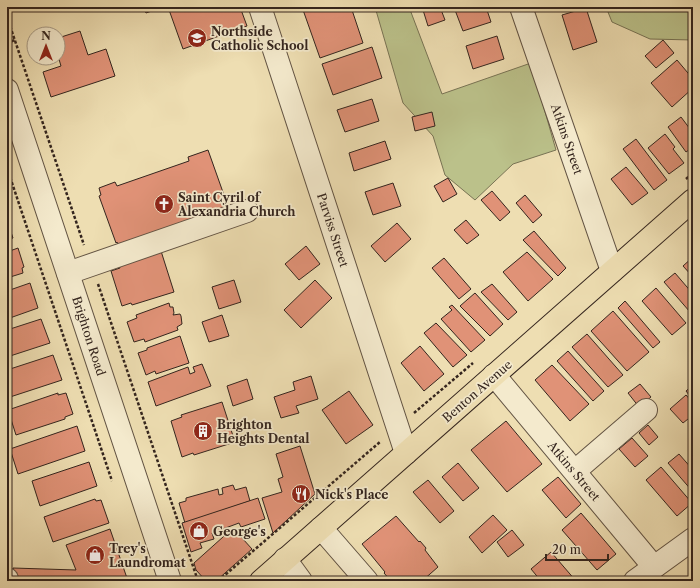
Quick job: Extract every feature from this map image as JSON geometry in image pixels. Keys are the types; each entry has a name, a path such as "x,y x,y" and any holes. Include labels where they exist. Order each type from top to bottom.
{"main road":[{"name":"Benton Avenue","path":"260,581 612,272 687,192"}],"street":[{"name":"Parviss Street","path":"260,7 406,453"},
{"name":"Atkins Street","path":"522,7 612,272"},
{"name":"Brighton Road","path":"7,90 170,581"},
{"path":"68,273 247,211"},
{"name":"Atkins Street","path":"494,375 654,567"},
{"path":"575,471 646,410"},
{"path":"321,528 367,581"},
{"path":"635,581 654,567 692,547"},
{"path":"285,559 301,581"}],"path":[{"path":"7,16 198,581"},
{"path":"7,43 15,40"},
{"path":"7,168 113,484"},
{"path":"687,192 693,173"},
{"path":"218,581 475,362"}],"green space":[{"path":"375,7 409,7 442,94 531,63 556,150 513,164 475,200 445,175 433,136 403,103"},
{"path":"606,7 693,7 693,40 650,39 612,22"}],"building":[{"path":"143,7 163,7 146,13"},
{"name":"Northside Catholic School","path":"168,7 240,7 247,26 183,49"},
{"path":"302,7 351,7 363,43 320,58"},
{"path":"433,7 440,7 445,20 428,26 423,10"},
{"path":"463,7 486,7 491,22 463,31 455,10"},
{"path":"586,8 597,42 573,50 562,15"},
{"path":"80,31 88,55 106,49 115,76 51,97 43,72 61,66 66,66 66,35"},
{"path":"497,36 504,59 473,69 466,46"},
{"path":"663,40 674,53 656,68 645,56"},
{"path":"372,47 382,78 333,95 322,64"},
{"path":"677,60 693,79 693,88 672,107 651,83"},
{"path":"372,99 379,121 345,132 337,110"},
{"path":"432,112 435,126 415,131 412,117"},
{"path":"681,117 693,133 693,147 686,152 668,127"},
{"path":"665,134 675,147 673,149 684,163 669,174 648,148"},
{"path":"636,139 667,180 654,190 623,149"},
{"path":"385,141 391,159 354,171 349,153"},
{"name":"Saint Cyril of Alexandria Church","path":"208,150 230,212 120,248 117,242 116,243 99,196 101,195 99,188 115,182 117,186 189,161 188,157"},
{"path":"626,167 648,193 632,205 611,179"},
{"path":"448,178 457,194 443,202 434,186"},
{"path":"393,183 401,206 373,215 365,192"},
{"path":"492,191 510,212 500,221 481,200"},
{"path":"525,195 542,215 533,223 516,203"},
{"path":"7,220 13,238 7,240"},
{"path":"466,220 479,235 467,244 454,230"},
{"path":"397,223 411,239 385,262 371,246"},
{"path":"534,231 566,268 558,276 523,240"},
{"path":"306,246 320,264 299,280 285,264"},
{"path":"18,248 24,267 22,268 23,273 7,278 7,252"},
{"path":"161,251 174,292 132,305 131,303 122,306 111,271 120,268 119,264"},
{"path":"527,252 553,279 528,301 503,272"},
{"path":"693,257 693,277 683,266"},
{"path":"444,258 471,289 459,299 432,268"},
{"path":"675,273 693,294 693,310 690,312 664,282"},
{"path":"234,280 241,302 219,309 212,287"},
{"path":"315,280 332,298 301,328 284,310"},
{"path":"30,283 38,308 7,319 7,291"},
{"path":"492,284 517,312 508,320 481,292"},
{"path":"656,288 686,323 672,335 642,301"},
{"path":"475,293 503,324 490,336 460,306"},
{"path":"625,301 660,342 653,348 618,308"},
{"path":"169,303 170,307 173,307 173,315 180,314 181,316 182,324 177,327 178,330 145,342 144,339 134,342 127,322 137,318 136,315"},
{"path":"452,305 485,340 471,352 441,319 452,310 449,307"},
{"path":"613,311 649,352 627,371 591,331"},
{"path":"222,315 229,336 209,342 202,322"},
{"path":"41,319 50,343 7,357 7,330"},
{"path":"436,323 467,355 453,367 424,333"},
{"path":"587,334 623,375 608,387 572,347"},
{"path":"180,336 189,363 156,374 155,371 146,375 138,353 147,350 147,348"},
{"path":"420,346 444,374 424,391 401,363"},
{"path":"568,351 604,391 593,401 557,361"},
{"path":"53,355 62,380 7,398 7,370"},
{"path":"202,364 211,386 156,406 148,382 188,367 190,374 195,372 193,367"},
{"path":"552,365 589,404 570,421 535,380"},
{"path":"311,376 318,399 296,406 299,413 281,418 274,397 295,390 293,382"},
{"path":"247,379 253,399 233,406 227,386"},
{"path":"640,384 651,397 639,407 628,393"},
{"path":"693,385 693,400 686,391"},
{"path":"349,391 373,425 346,444 322,410"},
{"path":"58,393 58,395 66,393 73,414 65,417 65,419 16,435 8,410"},
{"path":"686,395 693,403 693,415 683,423 670,409"},
{"name":"Brighton Heights Dental","path":"222,402 235,442 194,455 193,453 182,457 171,421 182,417 181,415"},
{"path":"506,421 542,464 507,492 471,450"},
{"path":"648,425 658,437 649,445 639,433"},
{"path":"77,426 85,451 18,474 10,449"},
{"path":"632,438 648,456 635,467 619,449"},
{"path":"300,446 315,494 273,533 262,498 282,492 278,479 283,477 276,454"},
{"path":"679,454 693,470 693,492 668,463"},
{"path":"89,462 97,486 40,506 32,481"},
{"path":"458,463 479,488 463,501 442,477"},
{"path":"661,467 692,503 677,516 646,480"},
{"path":"558,477 581,504 566,518 542,490"},
{"path":"428,480 454,511 440,523 413,492"},
{"path":"233,485 235,490 246,487 250,501 185,523 179,503 186,501 186,498 218,489 219,495 223,494 222,488"},
{"path":"258,498 265,519 241,527 239,523 212,533 214,539 200,543 202,548 191,552 182,523"},
{"path":"95,499 96,501 101,500 109,523 53,542 44,517"},
{"path":"581,513 616,554 597,570 562,530"},
{"path":"493,515 507,530 482,553 469,537"},
{"path":"396,516 426,548 425,550 438,567 422,581 390,580 362,544"},
{"path":"233,528 252,549 216,581 206,581 196,570 194,563"},
{"path":"110,529 128,581 18,581 13,568 76,570 66,545"},
{"path":"512,530 524,545 508,557 497,542"},
{"path":"551,552 576,581 541,581 531,569"}],"place":[{"name":"Northside Catholic School","path":"197,38"},
{"name":"Saint Cyril of Alexandria Church","path":"164,204"},
{"name":"Brighton Heights Dental","path":"203,431"},
{"name":"Nick's Place","path":"301,494"},
{"name":"George's","path":"199,531"},
{"name":"Trey's Laundromat","path":"95,555"}]}
